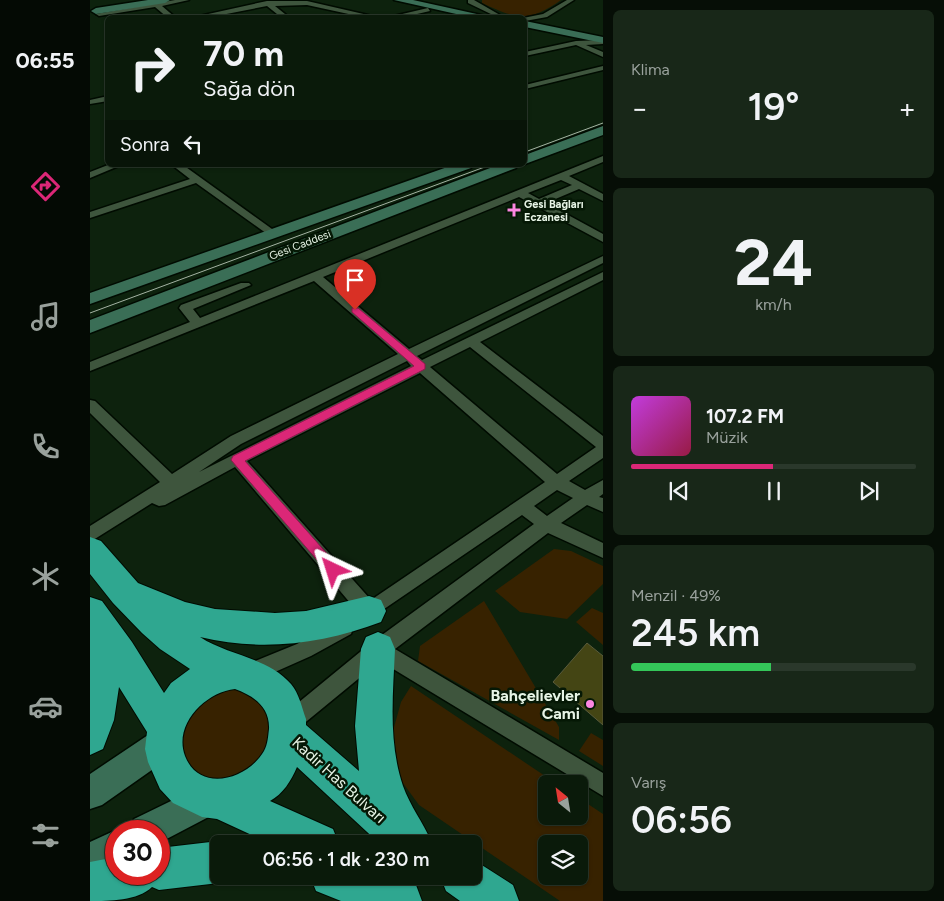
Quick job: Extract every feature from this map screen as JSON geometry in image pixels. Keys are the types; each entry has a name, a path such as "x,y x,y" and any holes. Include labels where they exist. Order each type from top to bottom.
{"highway":[{"path":"90,550 124,593 150,620 181,644 221,667 242,673 272,686 286,708 289,729 285,751 278,766 268,779 254,790 239,796 215,799"},
{"path":"124,593 182,617 231,628 250,630 285,630 316,626 369,611"},
{"path":"90,613 110,640 166,735"},
{"path":"90,613 102,672 97,714 90,736"},
{"path":"378,649 372,720 375,764 388,803 408,835"},
{"path":"242,673 220,674 192,687 181,699 166,735 166,757 172,772 181,784 193,793 215,799 297,835"},
{"name":"Kadir Has Bulvarı","path":"289,729 362,803 403,835"},
{"path":"170,868 210,863"},
{"path":"356,885 400,901"},
{"path":"384,885 406,901"},
{"path":"474,885 497,901"}],"main road":[{"path":"399,0 488,15"},
{"path":"419,0 489,15"},
{"path":"93,10 161,2"},
{"path":"527,21 603,39"},
{"path":"527,159 603,130"},
{"name":"Gesi Caddesi","path":"90,299 460,167"},
{"name":"Gesi Caddesi","path":"90,327 506,167"},
{"path":"90,793 166,735"},
{"path":"170,820 215,799"}],"street":[{"path":"93,10 144,0"},
{"path":"161,2 186,0"},
{"path":"262,0 283,15"},
{"path":"471,0 473,5 492,15"},
{"path":"527,20 545,16 571,0"},
{"path":"161,2 172,15"},
{"path":"209,15 269,4 307,3 364,15"},
{"path":"93,10 105,20"},
{"path":"403,15 428,10"},
{"path":"527,54 603,39"},
{"path":"576,43 603,55"},
{"path":"527,87 603,68"},
{"path":"527,80 536,85"},
{"path":"90,102 105,99"},
{"path":"90,367 603,160"},
{"path":"90,175 111,167"},
{"path":"180,167 274,234"},
{"path":"561,176 603,198"},
{"path":"90,215 196,180"},
{"path":"538,203 579,186"},
{"path":"520,193 603,239"},
{"path":"90,535 236,440 603,259"},
{"path":"230,272 260,298"},
{"path":"90,535 603,275"},
{"path":"315,276 556,482 603,506"},
{"path":"198,323 185,308 245,285"},
{"path":"470,342 603,444"},
{"path":"90,405 170,482"},
{"path":"242,673 304,650 369,611 603,450"},
{"path":"237,460 369,611"},
{"path":"289,729 378,649 546,524 603,486"},
{"path":"522,506 546,524 603,551"},
{"path":"378,649 603,785"}],"shaded area":[{"path":"482,0 561,0 540,12 527,15 504,13 482,3"},
{"path":"554,549 571,551 603,566 603,584 567,619 520,612 495,591"},
{"path":"484,601 559,727 559,740 418,661 420,646"},
{"path":"592,608 603,613 603,645 576,622"},
{"path":"233,686 262,697 273,738 255,769 222,782 200,776 185,759 181,737 194,705"},
{"path":"411,686 544,775 538,775 538,825 588,825 588,804 603,814 603,901 560,901 482,848 482,835 463,835 419,805 400,779 393,731 401,702"},
{"path":"591,733 603,740 603,766 579,751"}],"building":[{"name":"Bahçelievler Cami","path":"587,643 603,656 603,725 553,682"}],"tram line":[{"path":"527,151 603,123"},
{"path":"90,313 485,167"}],"place":[{"name":"Gesi Bağları Eczanesi","path":"514,210"},
{"name":"Bahçelievler Cami","path":"590,704"}],"route":[{"path":"333,570 237,460 422,367 355,310"}]}
